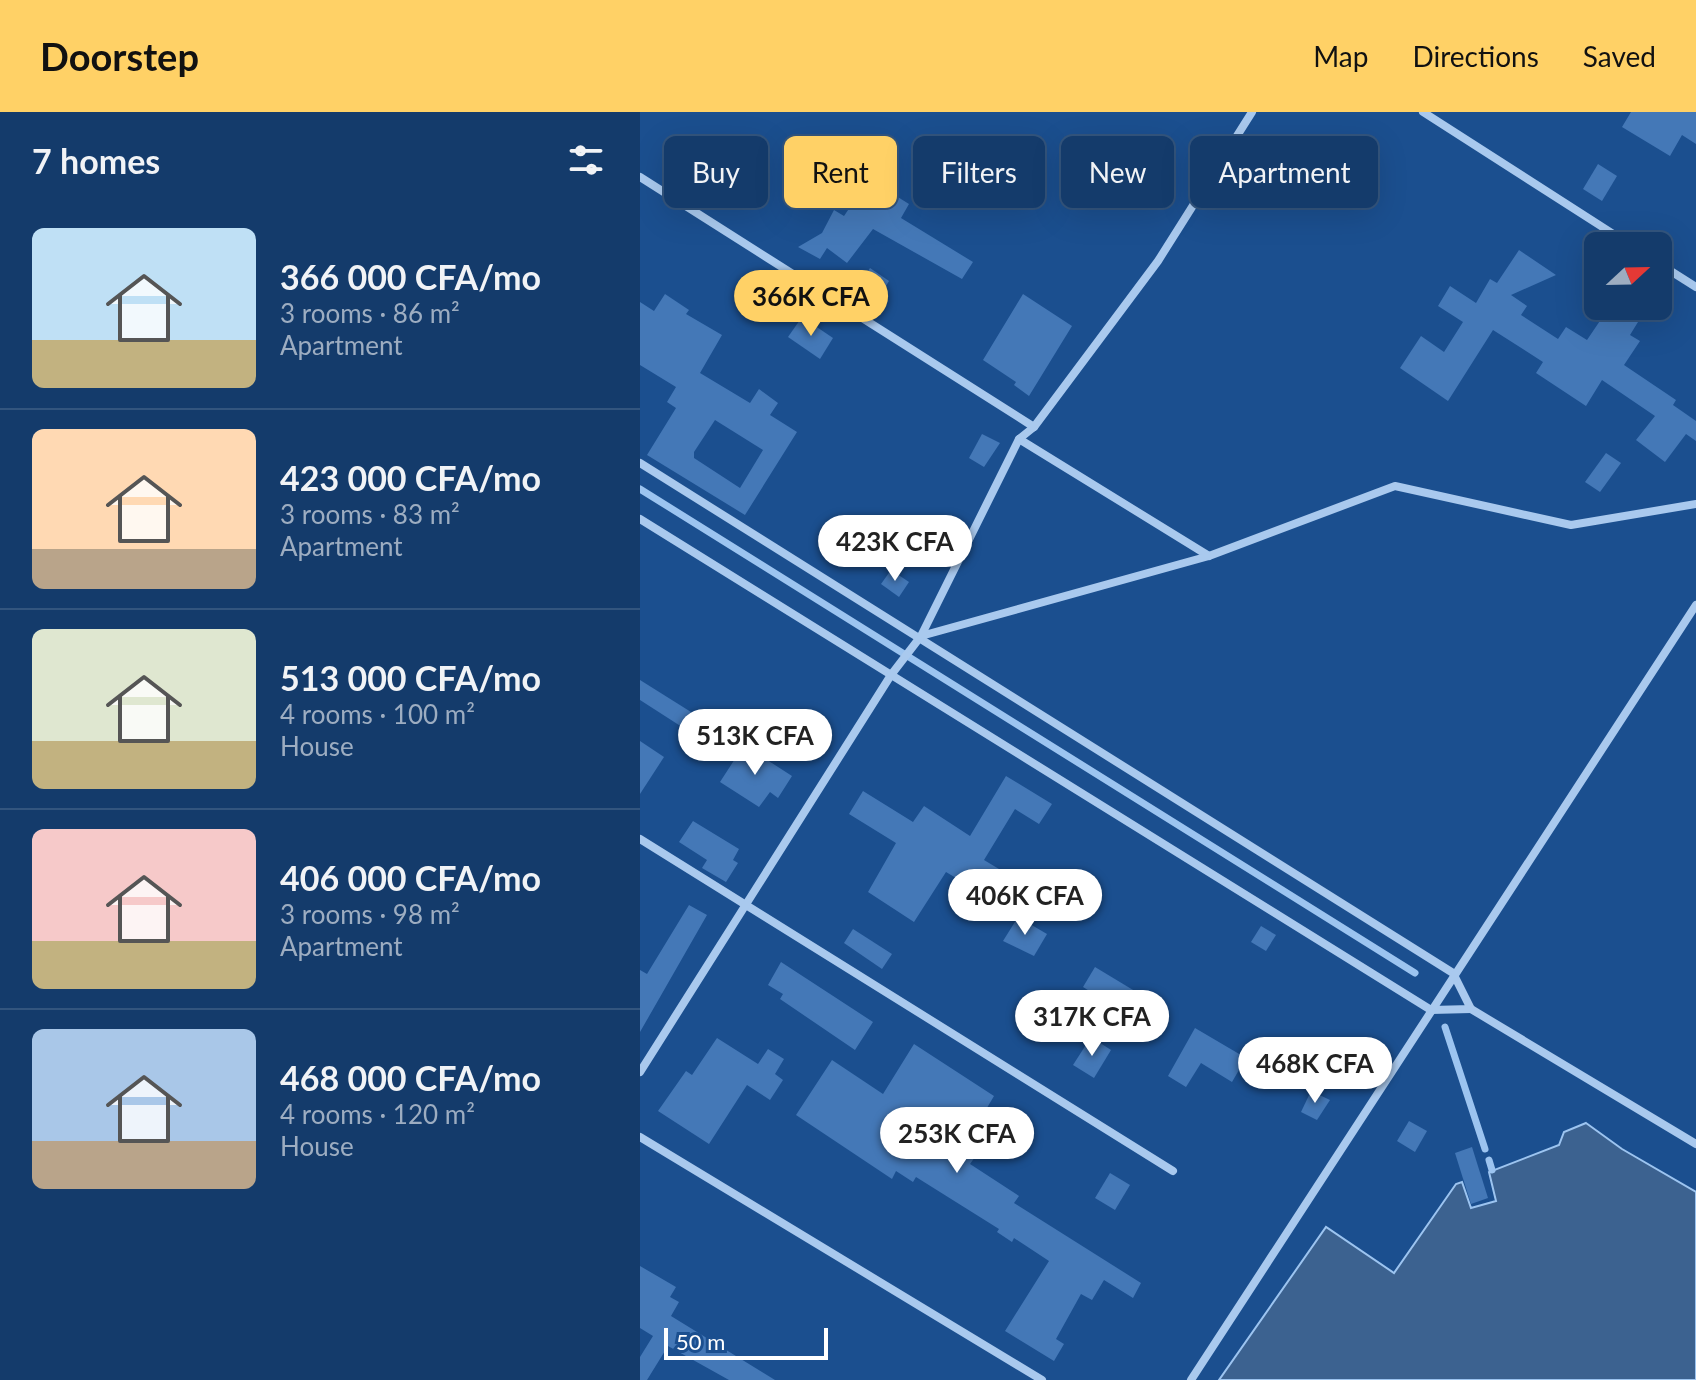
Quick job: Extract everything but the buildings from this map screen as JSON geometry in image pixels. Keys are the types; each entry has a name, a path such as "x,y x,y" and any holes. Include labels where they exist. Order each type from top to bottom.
{"street":[{"path":"640,1072 894,671 921,636 1019,439 1034,427 1158,261 1252,112"},
{"path":"1423,112 1610,232"},
{"path":"640,177 1034,427"},
{"path":"1672,272 1696,287"},
{"path":"1019,439 1209,556"},
{"path":"640,463 921,636 1453,973 1471,1009"},
{"path":"921,636 1209,556 1395,486 1571,525 1696,504"},
{"path":"640,519 894,671 1431,1010 1471,1009 1696,1144"},
{"path":"1191,1380 1453,973 1696,605"},
{"path":"640,839 1173,1171"},
{"path":"640,1137 1042,1380"}],"water":[{"path":"1586,1123 1622,1149 1696,1192 1696,1380 1219,1380 1326,1227 1394,1273 1456,1184 1462,1182 1471,1208 1496,1201 1489,1172 1559,1145 1564,1132"}],"waterway":[{"path":"640,489 1415,973"},
{"path":"1445,1027 1485,1149"},
{"path":"1489,1160 1492,1170"}]}
